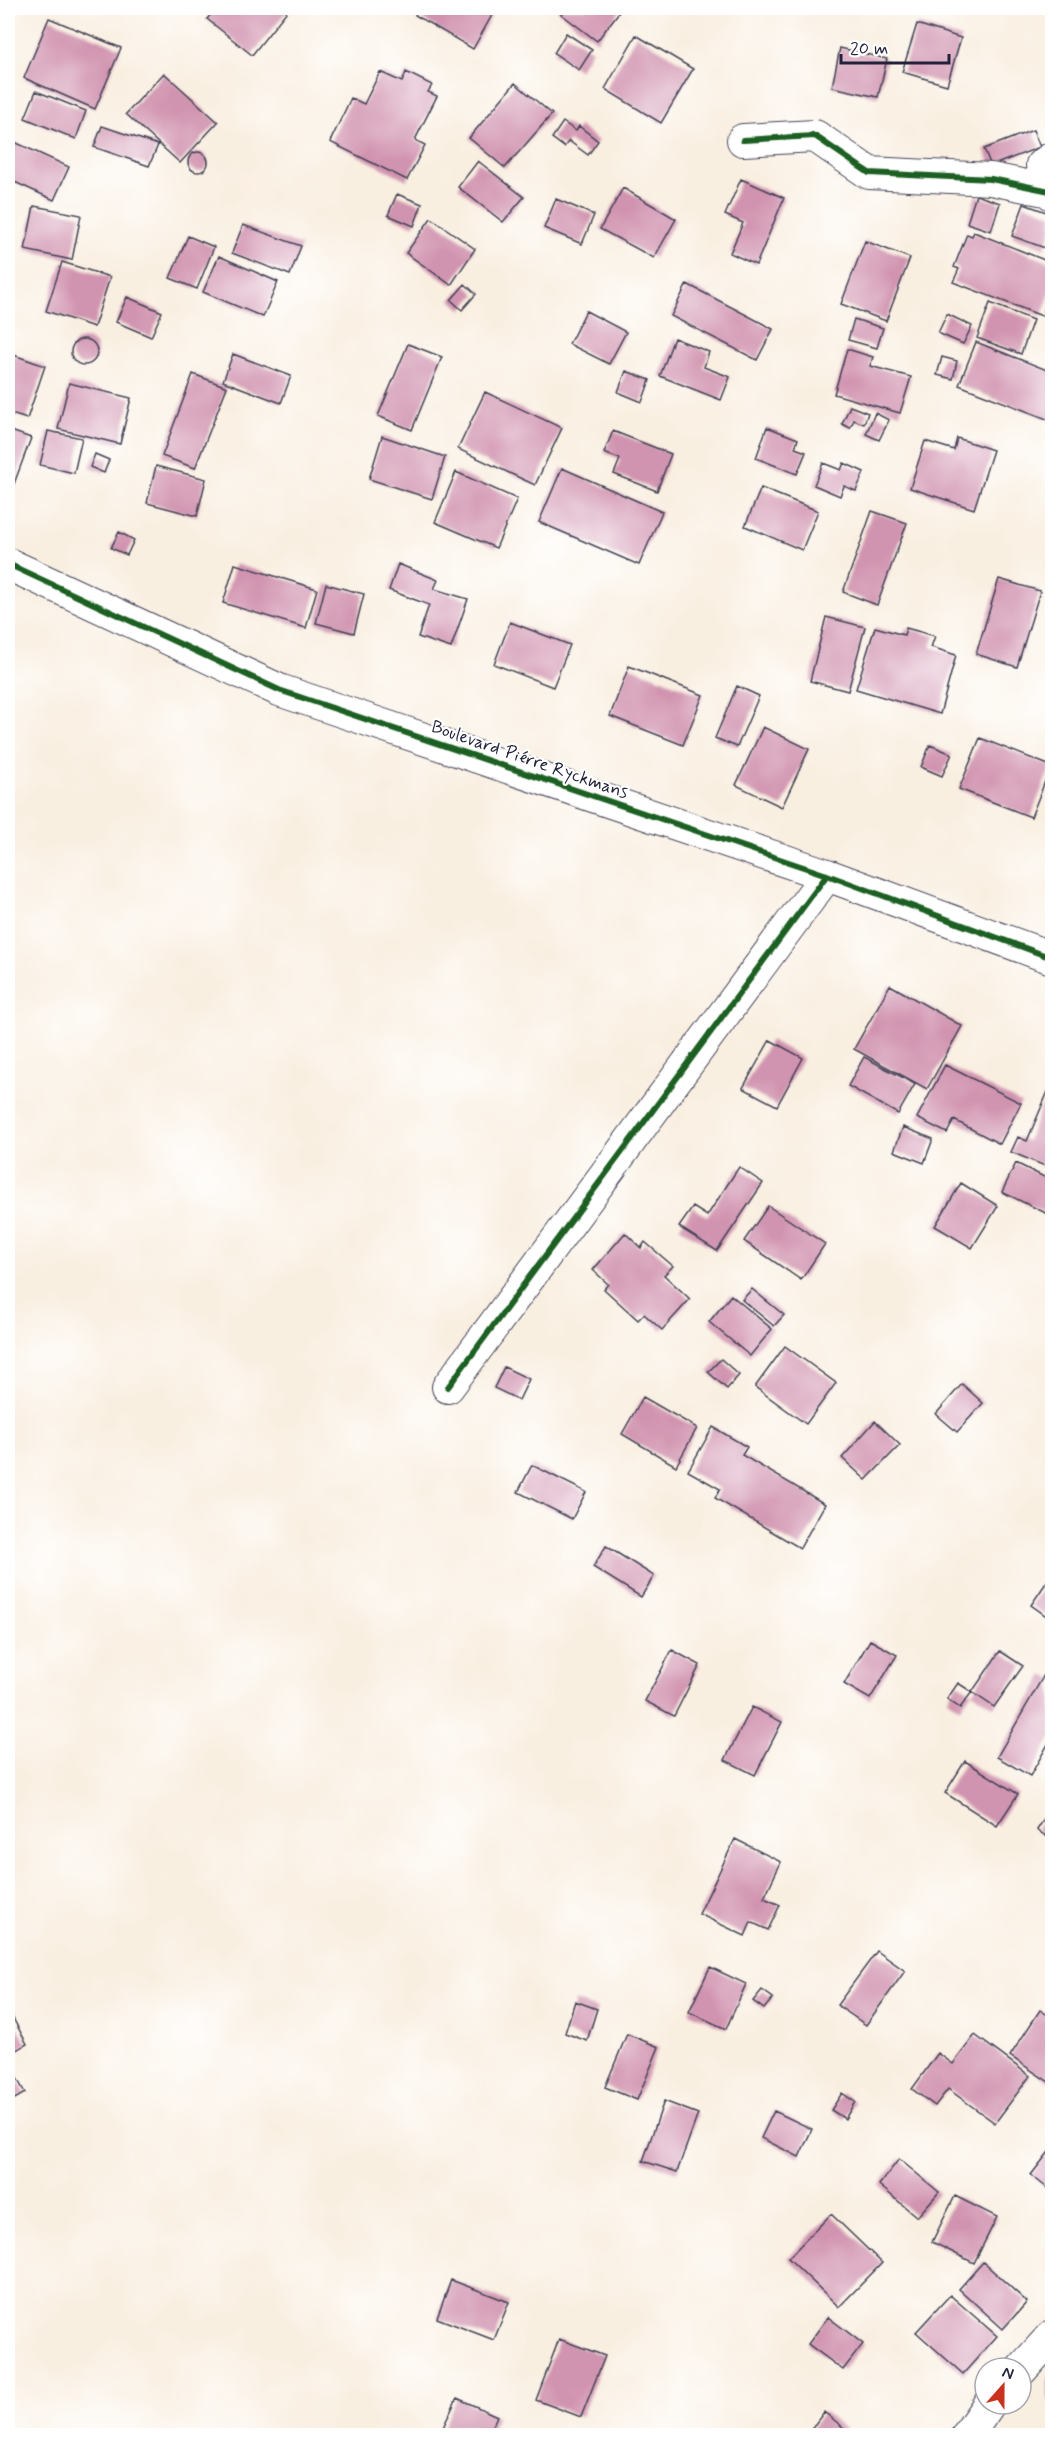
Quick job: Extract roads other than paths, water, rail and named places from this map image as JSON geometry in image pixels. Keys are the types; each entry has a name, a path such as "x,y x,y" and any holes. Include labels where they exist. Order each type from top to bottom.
{"street":[{"path":"743,140 815,136 869,174 991,179 1051,192"},
{"path":"1051,192 1042,165 1053,158"},
{"name":"Boulevard Piérre Ryckmans","path":"8,564 279,690 827,875 1053,958"},
{"path":"448,1387 827,875"},
{"path":"1033,2357 1053,2336"},
{"path":"967,2436 981,2416"}]}
